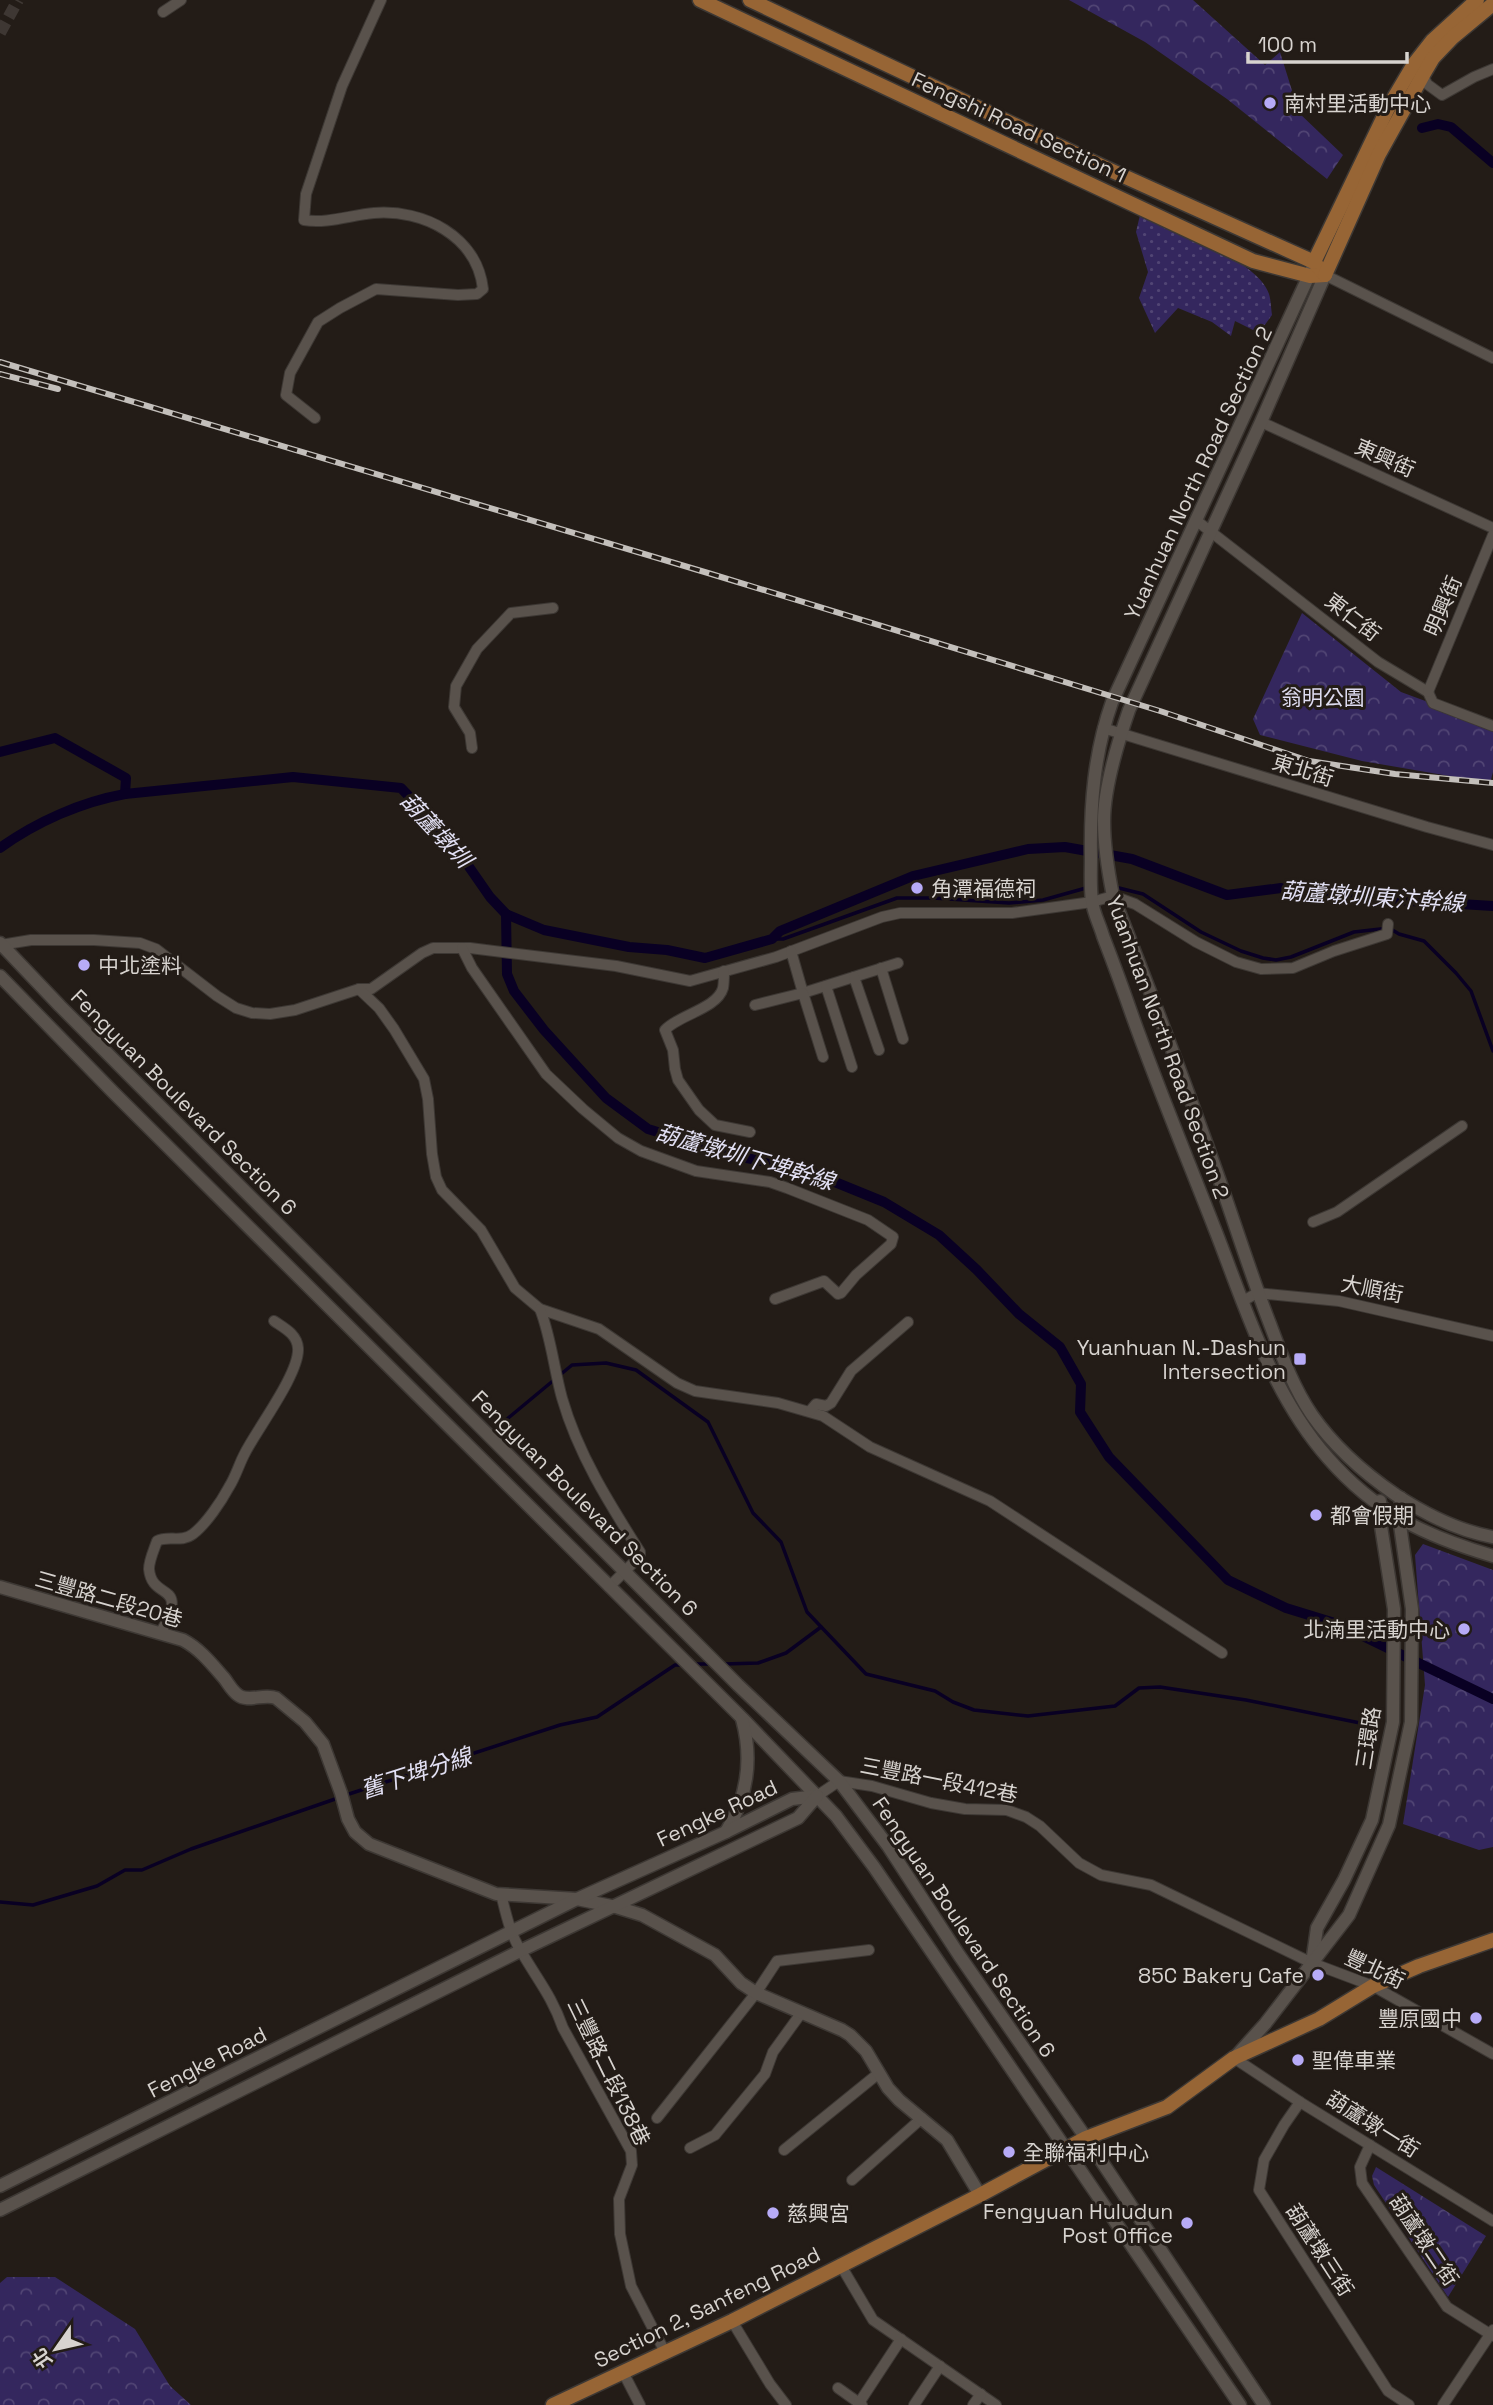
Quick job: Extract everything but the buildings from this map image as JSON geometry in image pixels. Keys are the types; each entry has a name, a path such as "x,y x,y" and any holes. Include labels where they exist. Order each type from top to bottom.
{"main road":[{"name":"Fengshi Road Section 1","path":"700,0 1253,261 1312,269"},
{"name":"Fengshi Road Section 1","path":"750,0 1325,275"},
{"path":"1312,269 1377,130 1414,64 1441,31 1477,0"},
{"path":"1325,275 1379,154 1433,58 1453,37 1493,4"},
{"name":"Section 2, Sanfeng Road","path":"554,2405 732,2321 980,2195 1086,2137 1167,2107 1234,2058 1319,2020 1373,1986 1419,1966 1493,1940"}],"street":[{"path":"163,12 181,0"},
{"path":"315,418 286,395 290,373 318,322 376,289 458,295 477,294 482,289 481,272 466,247 453,234 414,216 395,212 315,222 304,220 306,194 342,86 381,0"},
{"path":"1423,75 1427,84 1442,96 1493,69"},
{"name":"Yuanhuan North Road Section 2","path":"1312,269 1112,702 1103,728 1094,779 1097,818 1112,896 1212,1157 1287,1370 1312,1415 1339,1448 1381,1485 1448,1523 1493,1537"},
{"name":"Yuanhuan North Road Section 2","path":"1325,275 1261,422 1134,697 1097,818 1092,902 1148,1060 1243,1301 1281,1390 1301,1424 1337,1469 1379,1507 1420,1531 1493,1556"},
{"name":"Fengshi Road Section 1","path":"1325,275 1493,358"},
{"name":"東興街","path":"1261,422 1493,528"},
{"name":"東仁街","path":"1197,521 1378,662 1428,692 1433,703 1493,726"},
{"name":"明興街","path":"1428,692 1493,535"},
{"path":"472,748 470,733 454,707 456,686 477,649 511,613 553,608"},
{"name":"東北街","path":"1103,728 1493,845"},
{"path":"1,944 44,940 140,943 156,949 236,1008 260,1014 295,1010 359,989 371,989 433,948 466,948 616,966 690,981 791,951 882,917 900,913 1012,913 1092,902 1112,896 1135,904 1196,942 1236,962 1261,969 1293,968 1387,929"},
{"name":"Fengyuan Boulevard Section 6","path":"1,944 718,1664 839,1781 888,1846 1264,2405"},
{"path":"466,948 472,968 547,1074 618,1138 641,1152 696,1171 770,1182 787,1188 868,1220 893,1237 891,1244 856,1275 841,1293 838,1294 824,1281 775,1299"},
{"path":"791,951 823,1057"},
{"path":"755,1004 803,993 898,963"},
{"path":"881,968 903,1039"},
{"path":"724,971 722,989 718,996 665,1030 673,1050 678,1080 699,1111 715,1125 750,1132"},
{"name":"Fengyuan Boulevard Section 6","path":"0,976 742,1718 836,1816 874,1867 1240,2405"},
{"path":"854,977 879,1050"},
{"path":"826,986 852,1067"},
{"path":"359,989 394,1029 424,1079 432,1154 436,1177 442,1190 481,1230 515,1288 540,1309 599,1329 677,1383 695,1391 778,1403 810,1411 841,1426 870,1447 990,1501 1222,1653"},
{"path":"1313,1222 1337,1212 1462,1126"},
{"path":"1243,1301 1258,1293"},
{"name":"大順街","path":"1258,1293 1339,1301 1493,1336"},
{"path":"540,1309 562,1399 572,1427 602,1493 640,1552 640,1556 609,1587"},
{"path":"161,1632 172,1613 173,1604 150,1574 149,1565 157,1541 183,1539 193,1534 206,1519 229,1488 245,1452 282,1391 297,1359 295,1339 289,1331 274,1321"},
{"path":"810,1411 816,1404 826,1406 831,1403 851,1371 908,1322"},
{"name":"三環路","path":"1312,1963 1317,1928 1344,1880 1372,1820 1393,1722 1394,1609 1379,1507 1381,1485"},
{"name":"三環路","path":"1234,2058 1265,2024 1349,1915 1389,1825 1411,1722 1412,1609 1399,1518 1401,1498"},
{"name":"三豐路二段20巷","path":"0,1587 161,1632 194,1646 239,1696 249,1698 270,1695 276,1698 310,1727 323,1744 348,1819 355,1832 369,1844 501,1894 577,1899 642,1915 715,1955 741,1983 756,1993 842,2030 866,2051 898,2100 947,2140 980,2195"},
{"path":"726,1832 740,1806 747,1779 749,1754 742,1718"},
{"name":"三豐路一段412巷","path":"817,1796 839,1781 872,1786 931,1803 965,1809 1007,1810 1040,1826 1079,1863 1101,1875 1151,1885 1312,1963"},
{"name":"Fengke Road","path":"0,2186 577,1899 792,1799 817,1796"},
{"name":"Fengke Road","path":"0,2210 520,1951 799,1818 817,1796"},
{"path":"1372,1820 1389,1825"},
{"name":"三豐路二段138巷","path":"501,1894 511,1931 520,1951 544,1984 563,2028 631,2151 632,2165 619,2199 620,2234 633,2292 665,2352"},
{"path":"657,2118 756,1993 776,1961 869,1950"},
{"name":"豐北街","path":"1312,1963 1373,1986 1493,2054"},
{"path":"690,2148 715,2135 765,2074 773,2052 802,2012"},
{"name":"葫蘆墩一街","path":"1234,2058 1493,2221"},
{"path":"784,2150 878,2073"},
{"name":"葫蘆墩三街","path":"1300,2102 1264,2160 1259,2190 1388,2391 1409,2405"},
{"path":"852,2180 922,2118"},
{"name":"葫蘆墩二街","path":"1370,2145 1360,2167 1362,2183 1447,2307 1492,2334"},
{"path":"840,2264 873,2320 996,2405"},
{"path":"732,2321 769,2384 786,2405"},
{"path":"1444,2405 1492,2334"},
{"path":"838,2388 861,2404 901,2339"},
{"path":"914,2405 940,2365"},
{"path":"623,2372 640,2405"},
{"path":"973,2405 981,2393"}],"green space":[{"path":"1069,0 1193,0 1265,65 1280,52 1299,113 1343,155 1327,179 1227,99 1145,42"},
{"path":"1140,215 1212,247 1249,269 1262,281 1269,294 1272,315 1259,333 1235,321 1231,336 1212,322 1178,308 1155,333 1139,298 1148,272 1136,232"},
{"name":"翁明公園","path":"1302,613 1401,692 1493,726 1493,772 1490,783 1362,761 1260,735 1253,719"},
{"path":"1423,1544 1493,1570 1493,1847 1479,1850 1403,1824 1425,1685 1415,1555"},
{"path":"1376,2167 1486,2236 1448,2297 1374,2185 1372,2176"},
{"path":"7,2277 55,2277 135,2329 170,2386 191,2405 0,2405 0,2283"}],"waterway":[{"path":"1422,128 1438,124 1451,127 1493,163"},
{"path":"0,752 55,738 126,778 125,794"},
{"name":"葫蘆墩圳","path":"0,848 60,814 125,794 293,777 401,788 449,838 490,897 506,914 544,930 629,947 667,950 705,958 772,939 780,931 913,876 1028,849 1065,847 1132,859 1227,895 1281,888 1291,892 1310,890 1362,898 1493,906"},
{"path":"1115,887 1143,894 1201,932 1263,958 1276,960 1291,957 1354,932 1389,928 1399,934 1424,941 1471,991 1493,1051"},
{"path":"772,939 783,939 897,898 1009,903 1043,900 1086,888"},
{"name":"葫蘆墩圳下埤幹線","path":"506,914 507,974 514,991 544,1030 606,1098 648,1129 731,1155 803,1169 884,1202 939,1235 1019,1314 1060,1347 1081,1384 1080,1412 1109,1457 1228,1580 1286,1608 1338,1624 1493,1699"},
{"path":"507,1419 572,1365 606,1363 636,1370 708,1422 753,1513 781,1542 807,1612 866,1674 935,1691 974,1710 1028,1716 1115,1706 1139,1688 1160,1687 1246,1700 1375,1726"},
{"name":"舊下埤分線","path":"724,1664 758,1663 786,1653 821,1627"},
{"name":"舊下埤分線","path":"692,1664 713,1664"},
{"name":"舊下埤分線","path":"346,1795 560,1725 597,1717 675,1665 685,1665"},
{"name":"舊下埤分線","path":"0,1902 33,1905 97,1886 125,1870 142,1870 191,1849 338,1798"}],"tunnel":[{"path":"0,33 18,0"}],"railway":[{"path":"0,362 708,573 1160,711 1309,761 1395,774 1493,783"},
{"path":"0,374 58,389"}],"place":[{"name":"南村里活動中心","path":"1270,103"},
{"name":"角潭福德祠","path":"917,888"},
{"name":"中北塗料","path":"84,965"},
{"name":"Yuanhuan N.-Dashun Intersection","path":"1300,1359"},
{"name":"都會假期","path":"1316,1515"},
{"name":"北湳里活動中心","path":"1464,1629"},
{"name":"85C Bakery Cafe","path":"1318,1975"},
{"name":"豐原國中","path":"1476,2018"},
{"name":"聖偉車業","path":"1298,2060"},
{"name":"全聯福利中心","path":"1009,2152"},
{"name":"慈興宮","path":"773,2213"},
{"name":"Fengyuan Huludun Post Office","path":"1187,2223"}],"water label":[{"name":"葫蘆墩圳東汴幹線","path":"1372,897"}]}
